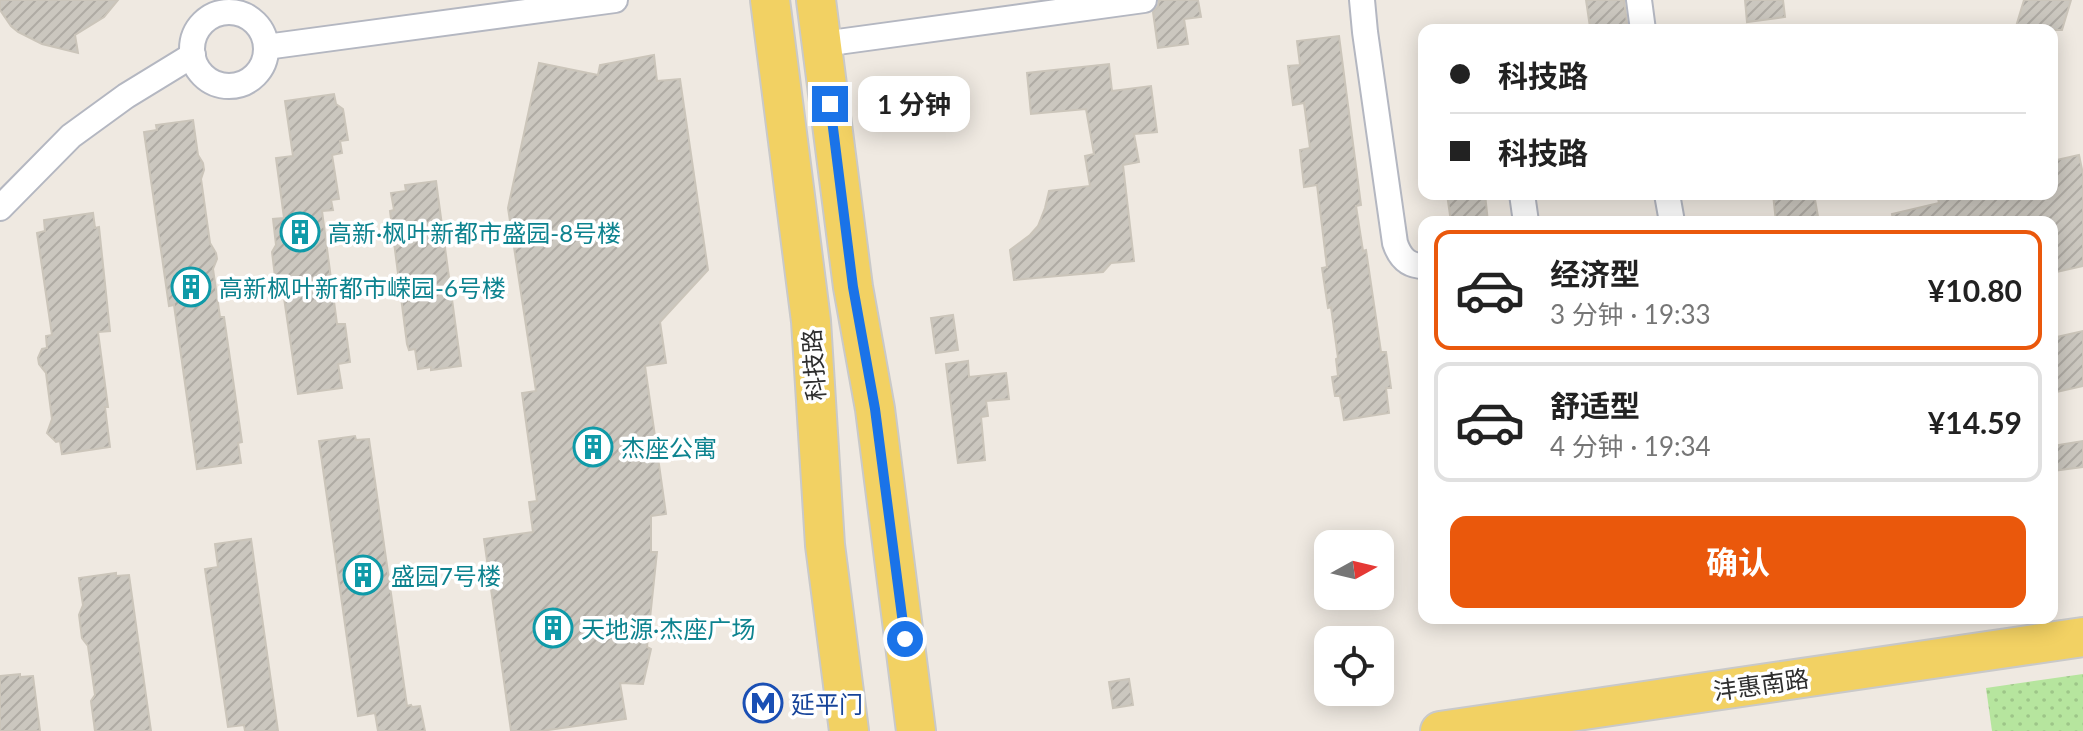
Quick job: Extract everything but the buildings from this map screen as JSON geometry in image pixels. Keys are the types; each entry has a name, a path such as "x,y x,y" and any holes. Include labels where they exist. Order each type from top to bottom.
{"main road":[{"name":"科技路","path":"770,0 811,321 825,545 849,731"},
{"name":"科技路","path":"816,0 853,287 875,409 916,731"},
{"name":"沣惠南路","path":"1440,731 2083,637"}],"street":[{"path":"266,47 615,0"},
{"path":"823,44 1144,0"},
{"path":"1362,0 1395,243 1398,254 1404,260 1418,265"},
{"path":"1639,0 1642,24"},
{"path":"222,6 247,16 257,24 266,47 260,70 251,79 229,86 207,79 193,60 194,35 201,24 222,6"},
{"path":"0,208 71,136 126,96 193,55"}],"green space":[{"path":"2083,674 2083,731 1992,731 1986,688"}],"place":[{"name":"高新·枫叶新都市盛园-8号楼","path":"300,232"},
{"name":"高新枫叶新都市嵘园-6号楼","path":"191,287"},
{"name":"杰座公寓","path":"593,447"},
{"name":"盛园7号楼","path":"363,575"},
{"name":"天地源·杰座广场","path":"553,628"},
{"name":"延平门","path":"763,703"}],"route":[{"path":"830,104 853,287 875,409 905,639"}]}
